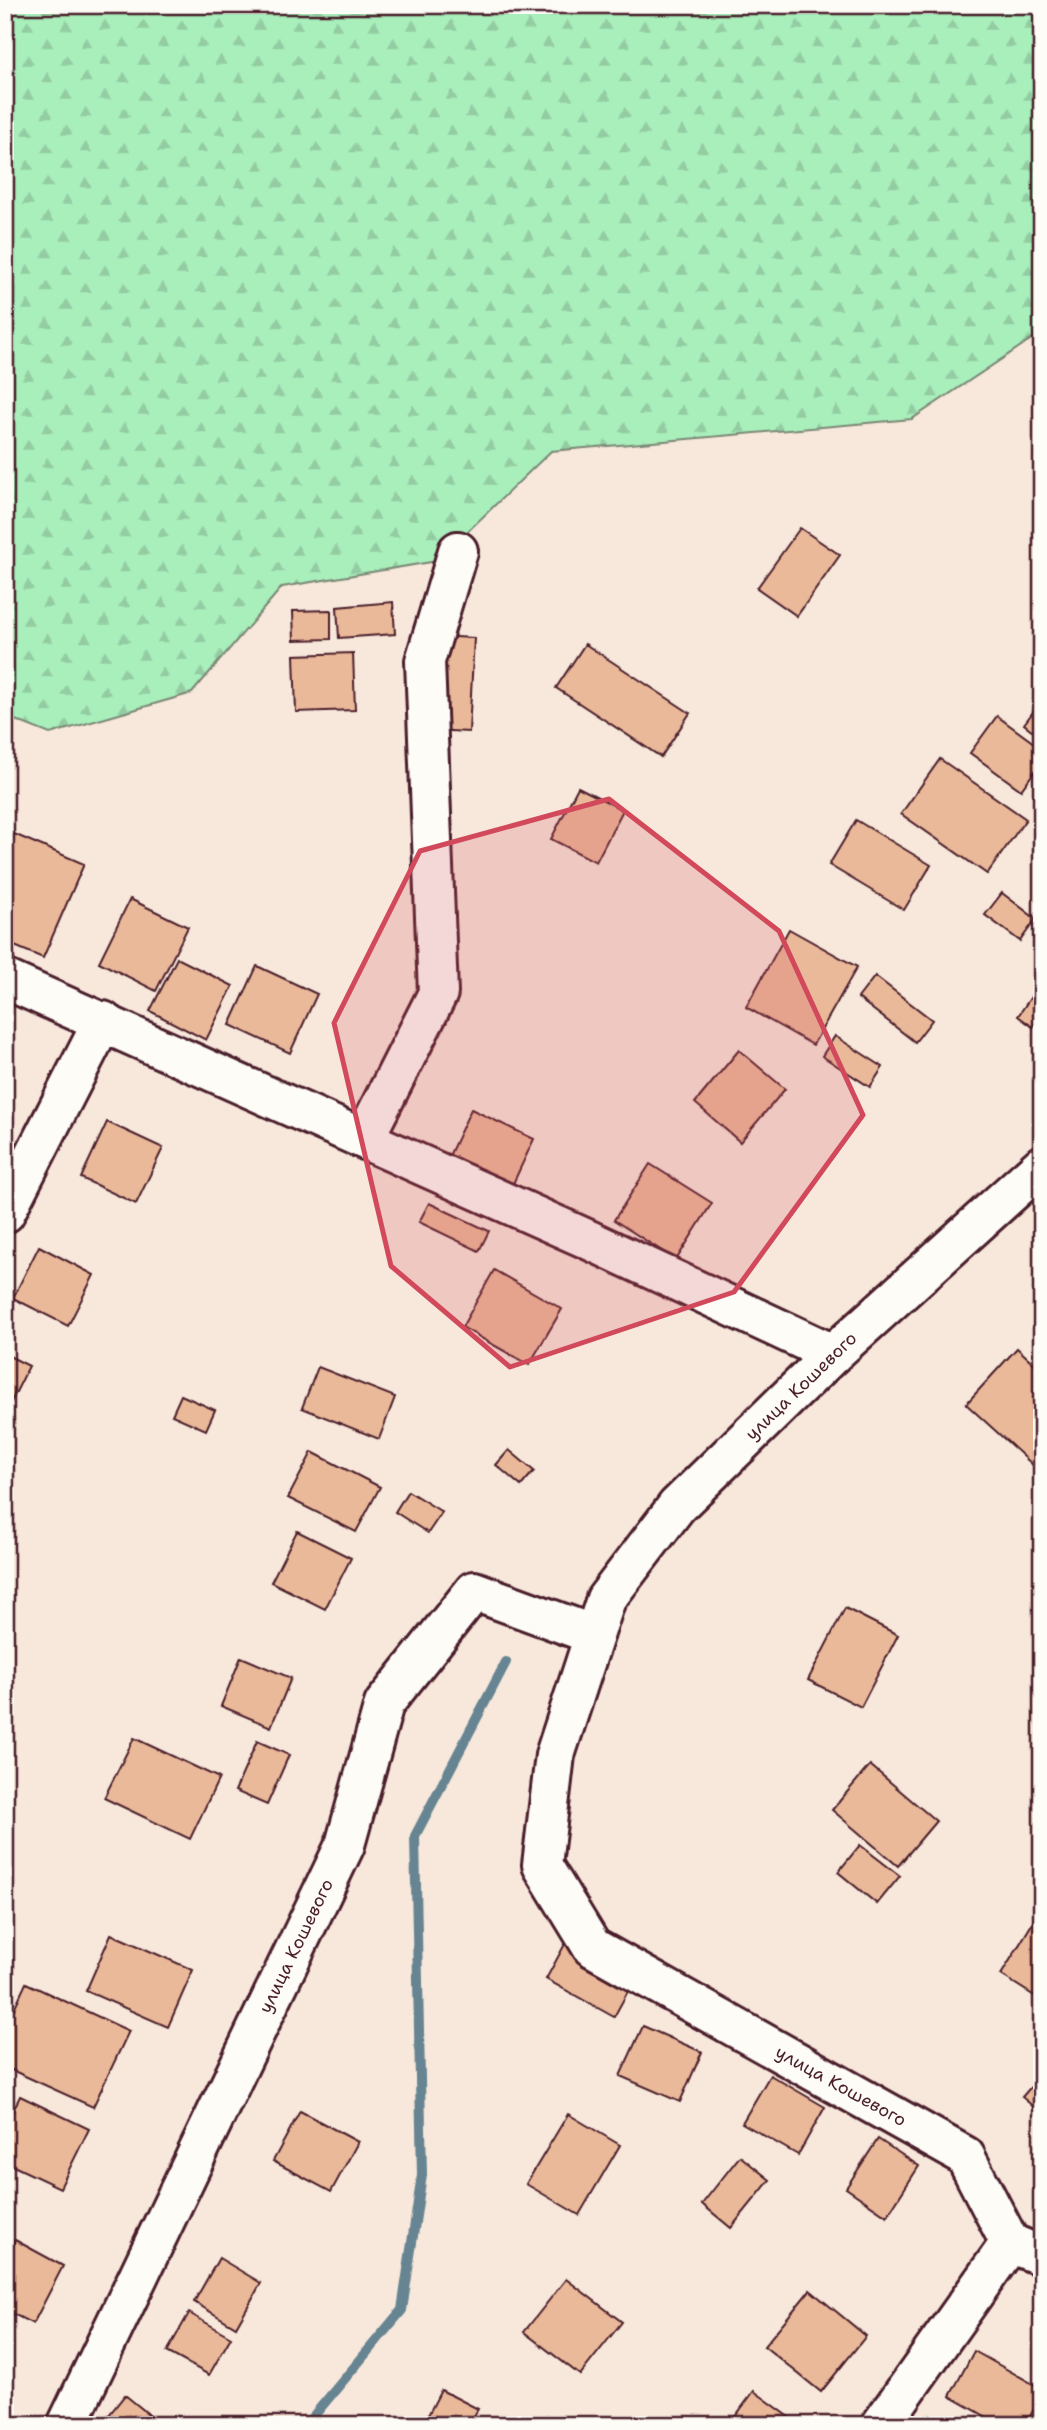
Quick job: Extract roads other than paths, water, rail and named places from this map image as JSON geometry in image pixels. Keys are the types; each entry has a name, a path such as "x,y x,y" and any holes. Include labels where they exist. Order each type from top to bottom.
{"street":[{"path":"364,1139 438,993 425,661 458,551"},
{"path":"5,979 364,1139 833,1354"},
{"path":"5,1213 103,1021"},
{"name":"улица Кошевого","path":"1026,2250 965,2156 592,1947 542,1865 555,1755 606,1599 677,1506 833,1354 1042,1165"},
{"name":"улица Кошевого","path":"67,2425 345,1845 384,1704 474,1591 594,1635"},
{"path":"881,2425 1026,2250"}],"waterway":[{"path":"306,2425 402,2310 422,2175 415,1836 506,1662"}]}
